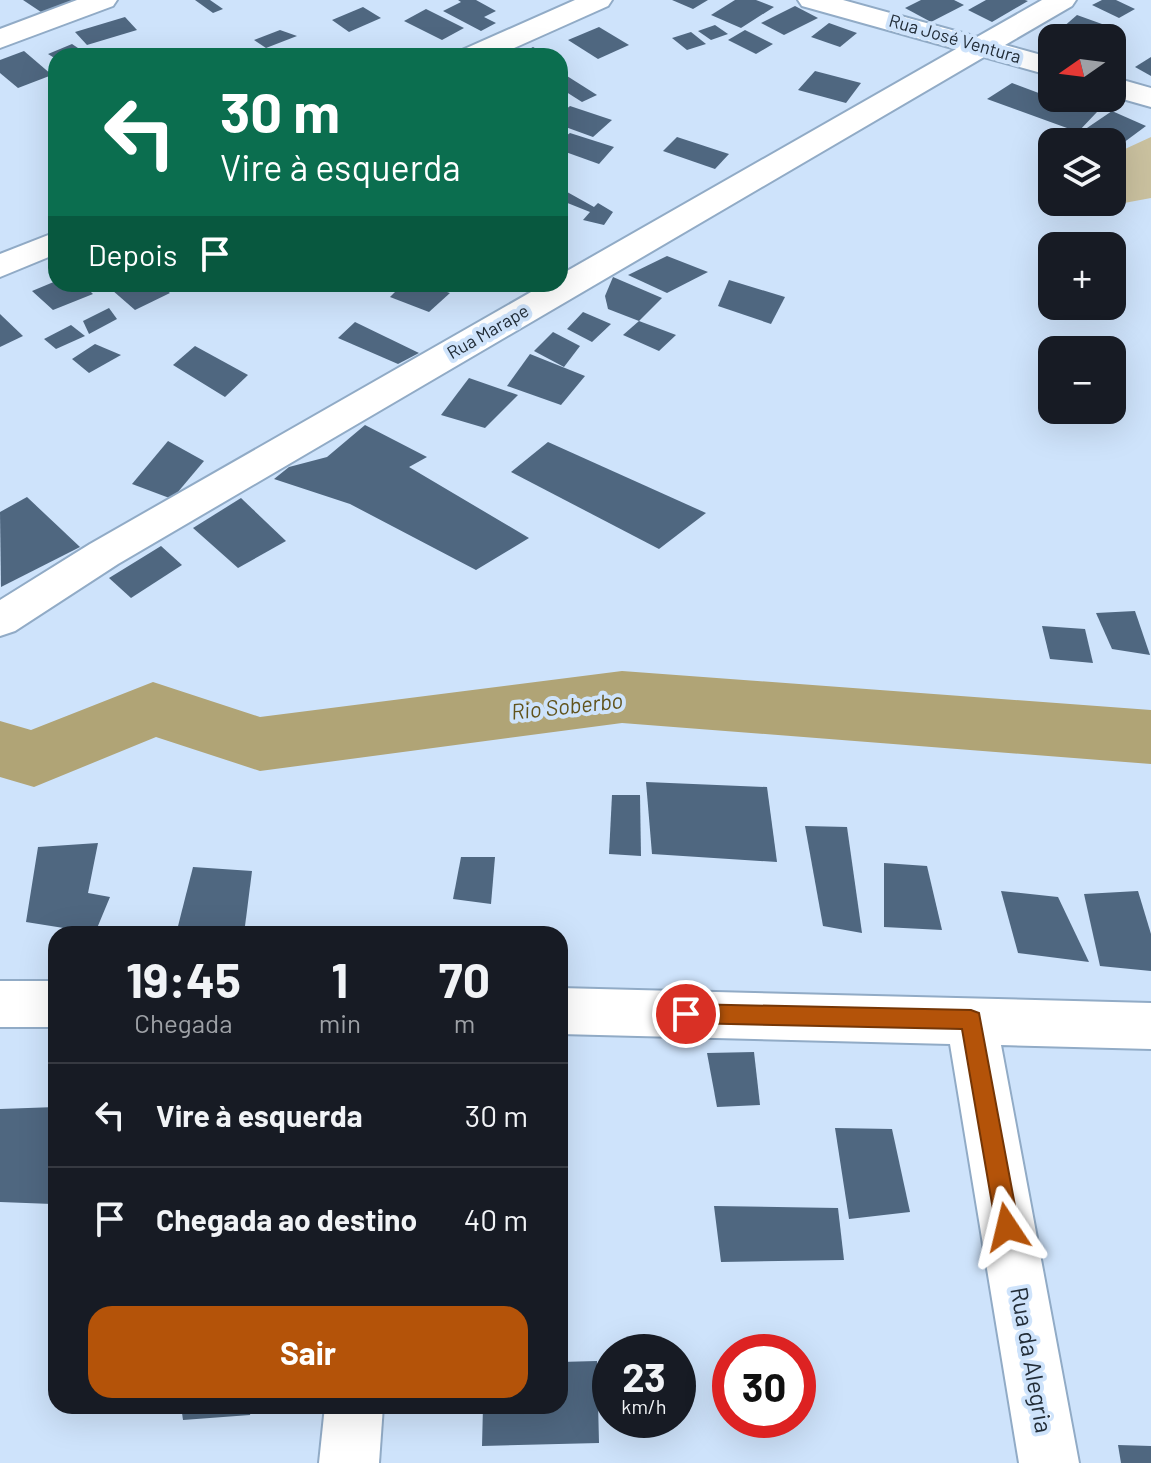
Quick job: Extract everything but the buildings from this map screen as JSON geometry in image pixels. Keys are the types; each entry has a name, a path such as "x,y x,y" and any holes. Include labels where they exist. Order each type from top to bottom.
{"street":[{"path":"0,39 103,0"},
{"path":"490,48 598,0"},
{"name":"Rua José Ventura","path":"812,0 1038,63"},
{"name":"Rua Marape","path":"568,285 1062,0"},
{"path":"1126,90 1151,98"},
{"path":"0,267 48,246"},
{"name":"Rua Marape","path":"0,620 118,546 557,292"},
{"path":"0,1004 48,1004"},
{"path":"568,1011 1151,1026"},
{"name":"Rua da Alegria","path":"971,1020 1049,1463"},
{"path":"349,1463 353,1414"}],"shaded area":[{"path":"1151,137 1151,198 1126,203 1126,149"}],"waterway":[{"name":"Rio Soberbo","path":"0,749 34,759 153,709 260,744 622,697 1151,737"}],"route":[{"path":"686,1014 971,1020 1007,1227"}]}
